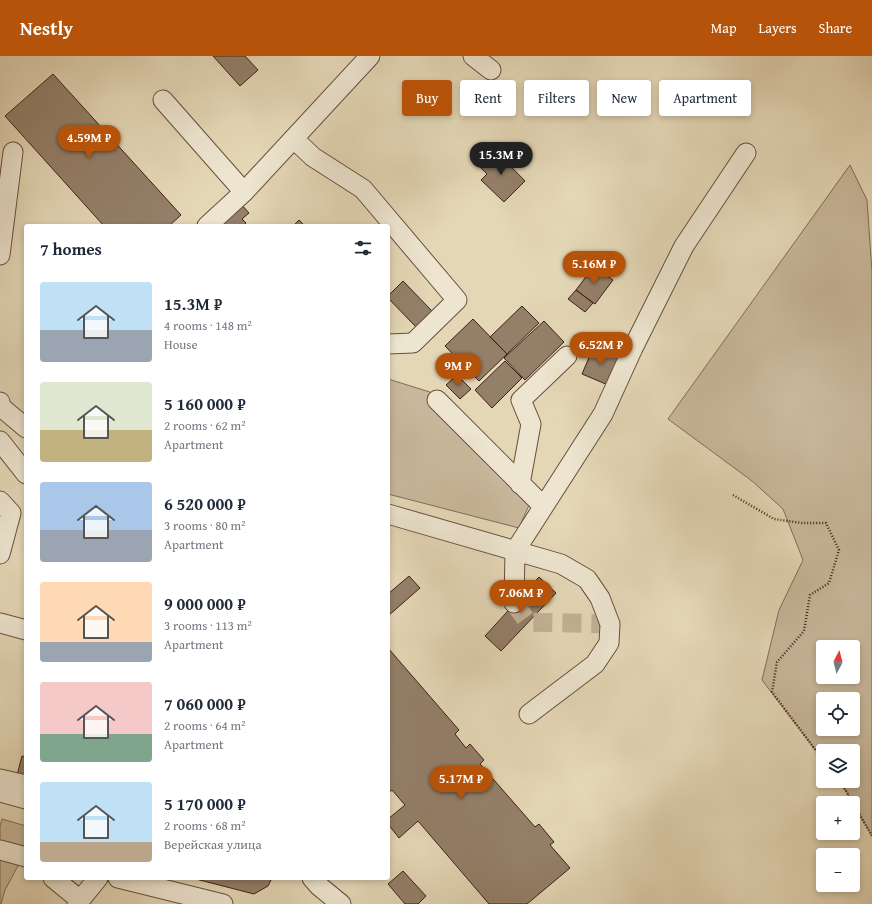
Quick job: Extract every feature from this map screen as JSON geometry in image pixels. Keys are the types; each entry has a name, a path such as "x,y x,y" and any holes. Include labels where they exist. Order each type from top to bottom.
{"street":[{"path":"209,224 244,192 370,56"},
{"path":"473,56 491,70"},
{"path":"163,100 244,192"},
{"path":"294,139 313,157 363,189 457,300 414,343 390,344"},
{"path":"0,255 13,152"},
{"path":"514,603 515,550 603,414 633,348 684,246 746,153"},
{"path":"520,484 531,424 521,400 567,356"},
{"path":"437,400 520,484 544,506"},
{"path":"0,402 1,407 24,426"},
{"path":"0,441 23,464"},
{"path":"0,501 11,513 0,554"},
{"path":"390,515 561,564 587,579 600,598 610,624 609,643 595,664 529,714"},
{"path":"0,612 24,618"},
{"path":"0,623 24,629"},
{"path":"0,779 24,785"},
{"path":"0,792 24,798"},
{"path":"0,850 24,856"},
{"path":"55,880 78,902 96,880"},
{"path":"126,880 223,904"},
{"path":"314,880 338,903"}],"path":[{"path":"733,495 774,519 802,522 826,522 838,550 829,583 810,595 804,631 777,662 772,692 816,751"},
{"path":"844,788 872,836"}],"shaded area":[{"path":"850,165 867,200 872,272 872,836 860,815 860,796 849,796 844,788 860,788 860,744 816,744 816,751 762,680 779,610 803,560 783,509 752,481 668,419"},
{"path":"390,380 430,392 533,496 519,528 390,495"},
{"path":"2,819 24,825 24,855 5,890 1,904 0,904 0,826"}],"building":[{"path":"213,56 245,56 258,70 240,86"},
{"path":"53,74 181,215 171,224 102,224 5,116"},
{"path":"495,150 525,181 504,202 481,180 487,174 479,166"},
{"path":"241,204 249,213 242,219 246,223 245,224 220,224"},
{"path":"299,220 303,224 295,224"},
{"path":"594,266 613,280 595,304 576,290"},
{"path":"403,281 432,311 416,327 390,300 390,294"},
{"path":"576,290 593,303 585,312 568,299"},
{"path":"522,306 539,323 507,354 490,337"},
{"path":"473,319 507,354 479,381 445,346"},
{"path":"544,321 564,342 525,380 504,358"},
{"path":"594,346 620,357 608,385 582,374"},
{"path":"505,361 522,378 492,408 475,390"},
{"path":"457,375 471,389 460,399 446,385"},
{"path":"409,576 420,588 390,614 390,592"},
{"path":"539,577 556,593 501,651 485,636"},
{"path":"390,650 459,730 455,734 466,748 470,744 484,760 480,764 535,827 539,824 554,842 550,845 570,868 527,904 489,904 418,821 399,838 390,827 390,817 405,805 392,790 390,792"},
{"path":"22,756 24,756 24,781 16,779"},
{"path":"403,871 426,896 418,904 405,904 388,884"},
{"path":"200,880 271,880 268,886 254,894"}],"tunnel":[{"path":"514,603 528,622 610,624"}]}
